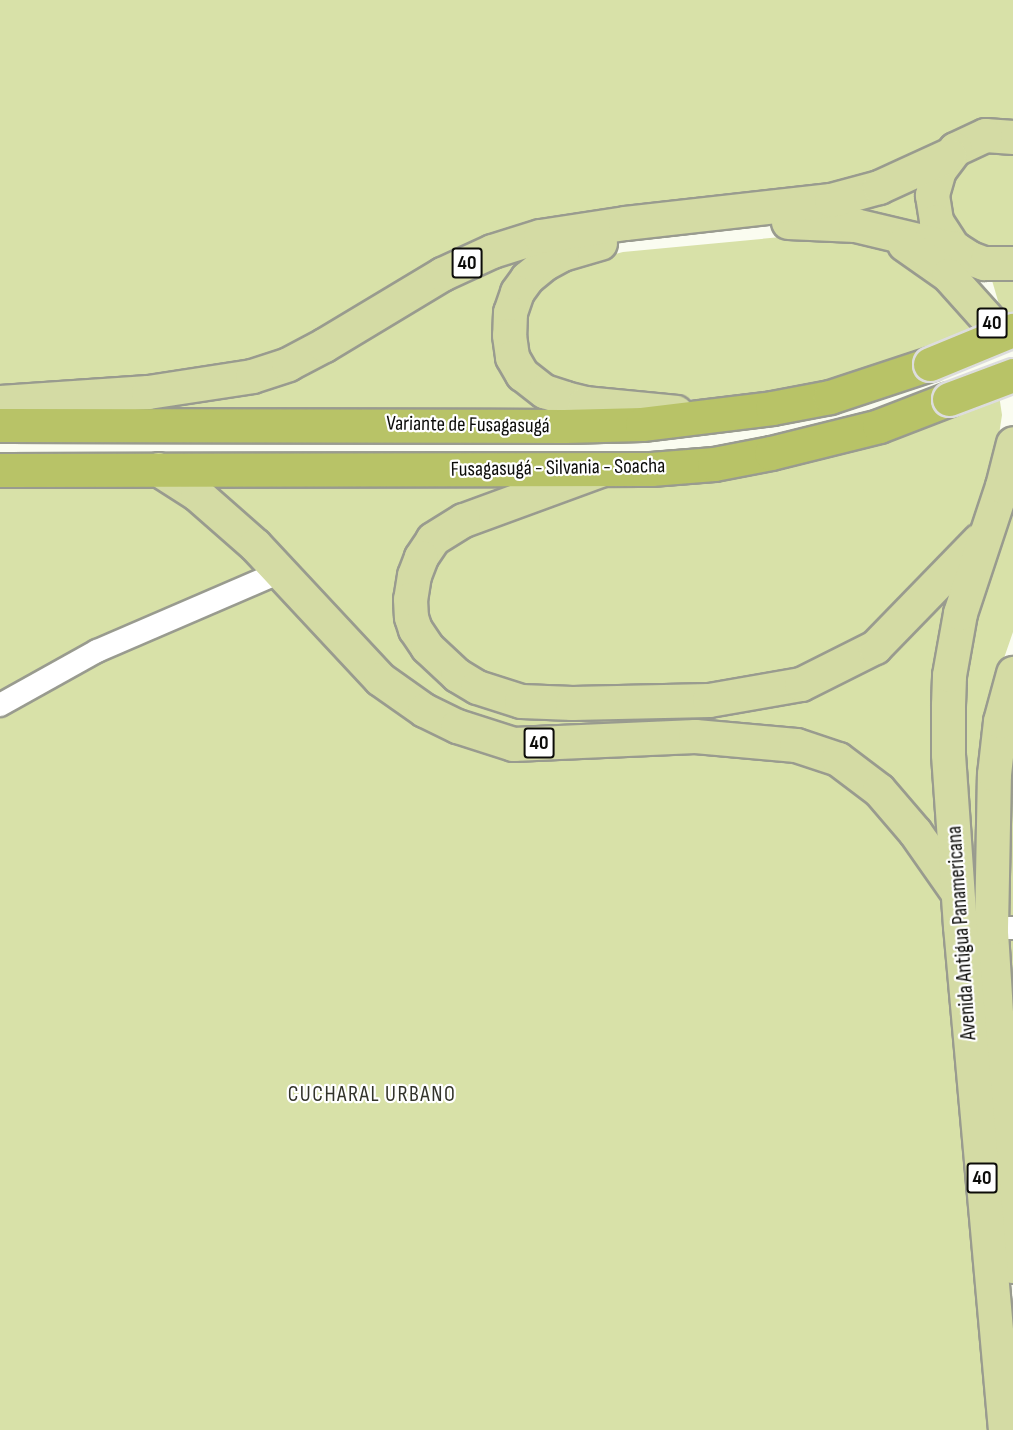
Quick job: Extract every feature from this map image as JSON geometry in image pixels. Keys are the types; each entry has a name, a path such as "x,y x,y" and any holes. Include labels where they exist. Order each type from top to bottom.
{"highway":[{"name":"Variante de Fusagasugá","path":"0,424 564,426 642,424 772,408 830,397 930,364 1002,327"},
{"name":"Fusagasugá - Silvania - Soacha","path":"158,469 651,469 714,464 771,453 879,426 1013,375"},
{"name":"40","path":"0,470 158,469"}],"main road":[{"name":"40","path":"0,402 148,392 210,384 252,375 288,364 442,274 492,251 540,236 625,223 831,200 879,186 949,155 975,138 996,134 1013,136"},
{"name":"40","path":"949,155 936,177 933,204 938,226 963,254 1002,327 1013,388"},
{"name":"40","path":"714,415 585,403 544,391 522,374 512,357 509,335 510,312 517,292 536,271 562,254 620,238 804,221 855,225 908,236 994,264 1013,263"},
{"path":"873,230 912,248 934,264 1002,327"},
{"name":"Avenida Antigua Panamericana","path":"1005,1430 957,892 948,754 949,675 960,613 988,530 1013,443"},
{"name":"40","path":"158,469 197,494 255,544 380,679 424,710 457,726 513,744 695,736 796,745 838,759 879,790 915,832 957,892"},
{"name":"40","path":"604,469 463,520 448,528 427,548 414,575 410,599 411,617 415,629 427,647 457,675 477,687 513,699 572,703 709,700 801,684 875,647 933,590 988,530"},
{"name":"Avenida Antigua Panamericana","path":"1013,673 1000,721 994,774 1002,928 1013,1264"}],"street":[{"path":"0,705 97,651 279,572"}],"green space":[{"path":"0,0 1013,0 1013,122 942,142 877,172 828,187 624,208 284,350 210,370 0,387"},
{"path":"992,149 1013,152 1013,248 988,250 964,238 950,217 948,191 952,178 968,159"},
{"path":"920,185 918,202 922,226 853,212 772,216 623,231 543,249 591,235 619,230 772,214 848,210"},
{"path":"803,235 869,244 906,261 950,295 978,329 925,350 823,384 714,401 612,392 552,379 532,364 526,352 524,314 530,299 552,276 584,262 623,252"},
{"path":"543,249 516,269 505,285 495,313 494,336 501,366 514,386 537,404 561,412 84,410 212,399 254,390 295,376 497,263"},
{"path":"1013,276 1013,352 991,277"},
{"path":"999,395 1002,415 996,455 975,524 867,635 796,670 707,686 567,689 523,687 484,674 451,651 429,624 426,600 436,560 457,540 488,525 606,483"},
{"path":"524,482 410,545 430,672 708,714 955,588 941,845 843,746 515,730 431,699 390,668 206,483"},
{"path":"153,483 187,505 245,557 416,722 794,759 831,772 871,802 905,842 943,897 991,1430 0,1430 0,717 93,662 0,695 0,485"},
{"path":"1013,499 1013,632 994,687 991,1130 961,752 963,674 973,620"},
{"path":"1013,731 1013,1054 1006,937 1009,773"}],"district":[{"name":"CUCHARAL URBANO","path":"372,1095"}]}
